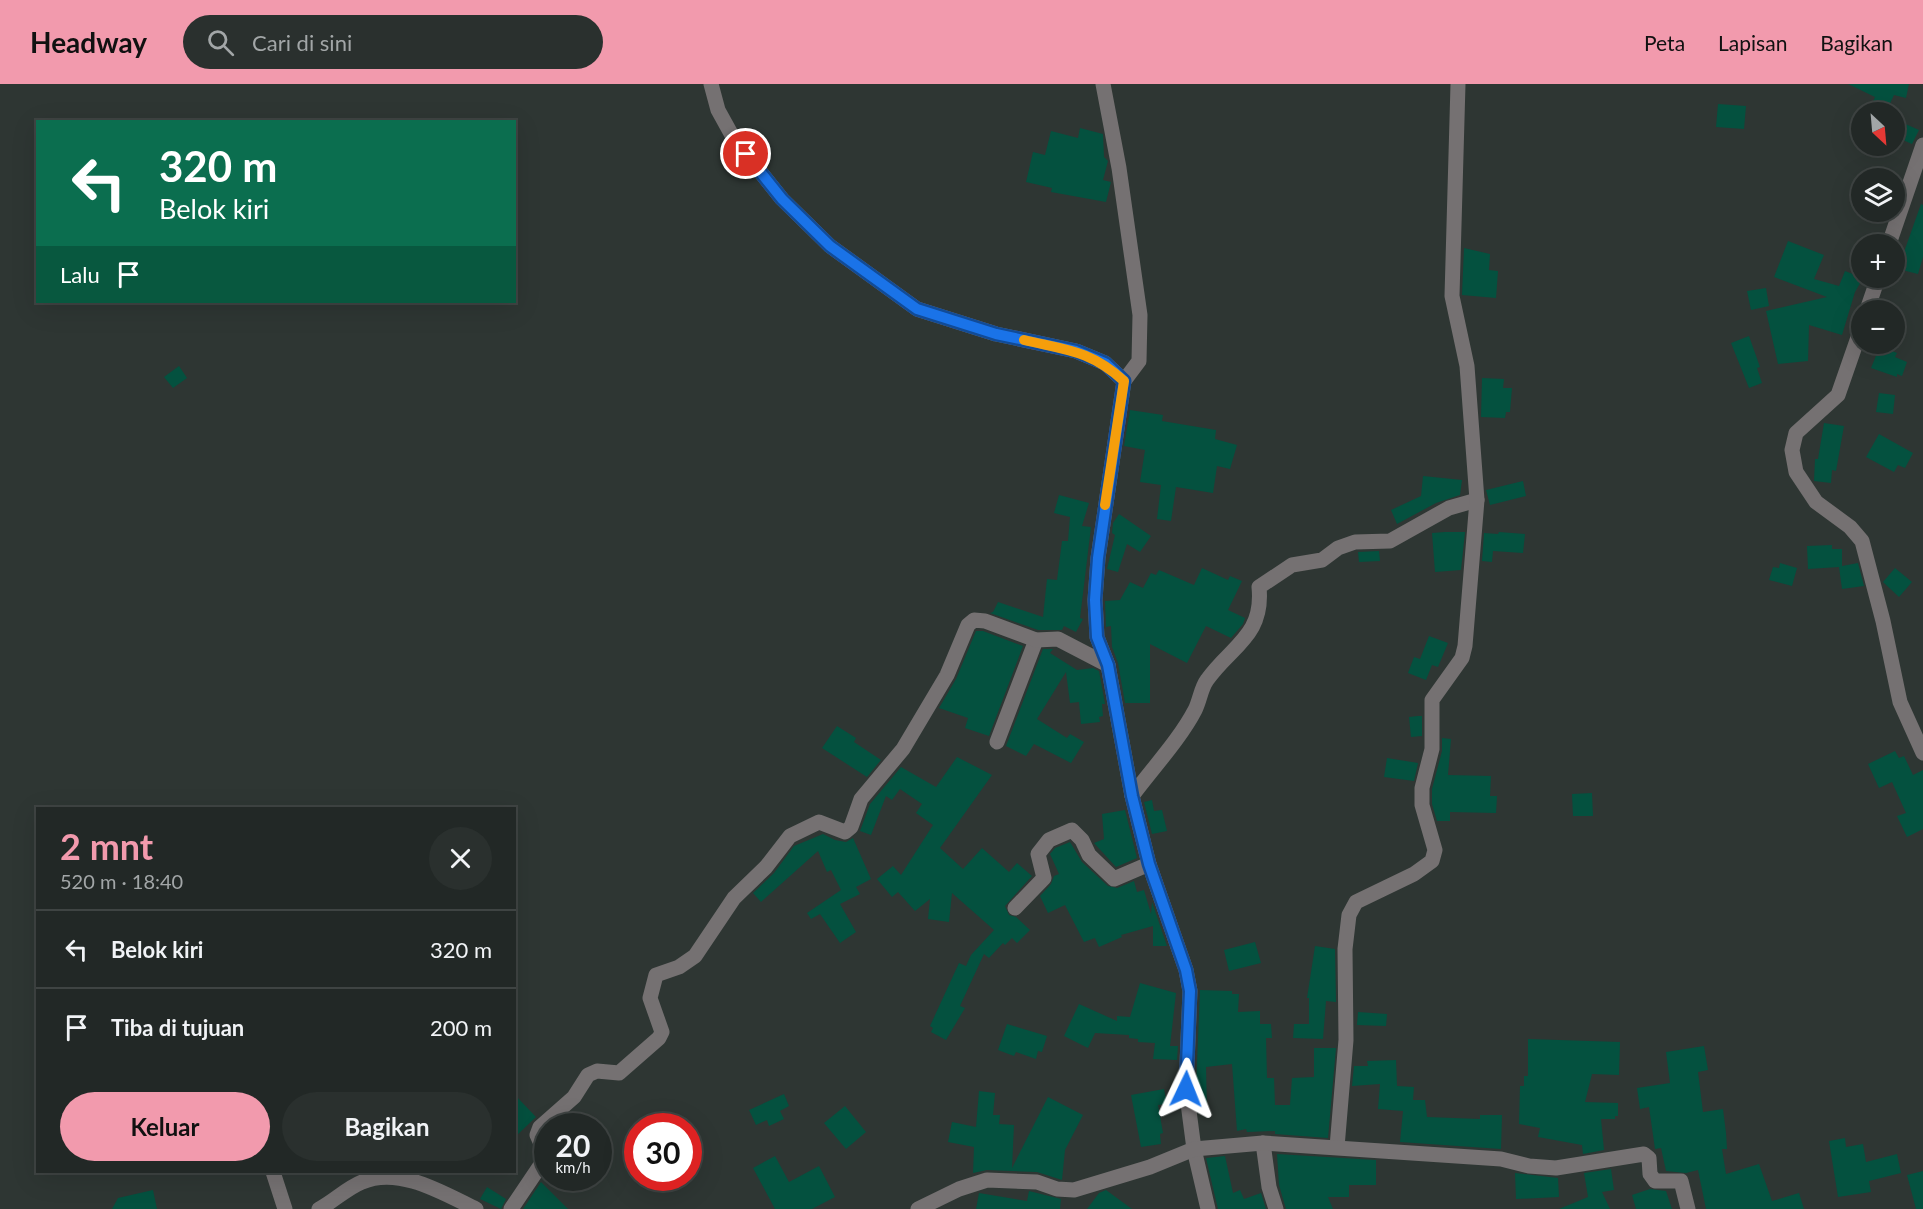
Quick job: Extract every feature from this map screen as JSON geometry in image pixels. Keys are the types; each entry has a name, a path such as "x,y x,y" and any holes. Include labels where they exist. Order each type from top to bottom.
{"street":[{"path":"711,84 718,110 734,139 782,199 830,246 917,309 996,334 1076,351 1105,363 1124,381"},
{"path":"1103,84 1119,168 1140,315 1139,362 1124,381 1098,558 1095,600 1097,637 1108,665 1132,796 1149,864 1186,970 1190,991 1186,1089 1194,1149 1208,1209"},
{"path":"1336,1147 1346,1040 1346,928 1349,915 1356,903 1414,874 1432,861 1435,850 1422,806 1422,788 1432,749 1432,700 1462,658 1477,500 1467,366 1452,296 1458,84"},
{"path":"1892,234 1923,145"},
{"path":"1852,354 1838,395 1796,433 1792,450 1796,472 1816,502 1850,527 1862,541 1883,621 1900,702 1923,753"},
{"path":"1132,796 1195,710 1206,681 1246,639 1256,623 1261,605 1259,587 1293,565 1322,560 1338,548 1355,542 1390,541 1449,508 1477,500"},
{"path":"511,1209 546,1155 537,1135 540,1127 574,1097 588,1075 597,1071 620,1073 659,1038 662,1032 650,998 656,975 680,967 694,956 734,898 766,867 790,836 819,822 845,832 850,827 861,799 903,749 948,675 968,625 974,620 985,621 1036,640 1058,639 1108,665"},
{"path":"997,742 1036,640"},
{"path":"1015,908 1044,878 1038,854 1042,846 1072,830 1082,840 1089,855 1114,879 1149,864"},
{"path":"1263,1143 1269,1187 1276,1209"},
{"path":"918,1209 959,1189 987,1180 1037,1182 1057,1189 1074,1190 1149,1167 1194,1149 1263,1143 1501,1159 1529,1167 1556,1168 1644,1154 1648,1158 1650,1174 1655,1181 1681,1181 1688,1209"},
{"path":"273,1173 285,1209"},
{"path":"319,1209 361,1182 383,1175 411,1180 476,1209"}],"building":[{"path":"1848,84 1909,84 1906,98 1894,95 1891,102 1873,102 1875,97"},
{"path":"1718,104 1746,106 1744,129 1716,127"},
{"path":"1905,124 1919,130 1912,144 1905,141"},
{"path":"1080,128 1103,134 1104,157 1108,161 1103,180 1111,182 1106,202 1051,192 1052,188 1026,182 1033,152 1045,155 1051,131 1078,138"},
{"path":"1921,204 1923,205 1923,257 1918,274 1905,271 1905,249"},
{"path":"1788,241 1824,255 1814,279 1839,286 1845,271 1851,273 1851,288 1857,288 1851,300 1842,335 1809,325 1808,361 1778,364 1766,311 1827,297 1774,277"},
{"path":"1464,248 1490,254 1489,270 1498,271 1496,298 1462,295"},
{"path":"1766,288 1769,306 1751,310 1747,291"},
{"path":"1749,336 1760,367 1757,368 1762,383 1749,388 1731,343"},
{"path":"1877,354 1896,354 1895,357 1907,362 1902,376 1897,374 1897,377 1871,368"},
{"path":"179,366 187,378 173,388 164,377"},
{"path":"1482,378 1504,379 1503,388 1512,388 1510,412 1506,412 1505,418 1481,417"},
{"path":"1879,393 1895,395 1893,414 1876,412"},
{"path":"1130,410 1163,415 1162,421 1216,430 1215,439 1237,445 1230,469 1217,466 1213,493 1176,487 1171,521 1157,519 1161,485 1140,482 1145,450 1124,446"},
{"path":"1824,423 1844,426 1836,471 1832,470 1831,483 1814,481 1815,459 1818,459"},
{"path":"1879,434 1913,453 1905,468 1898,465 1894,472 1866,457"},
{"path":"1423,476 1462,480 1460,495 1436,503 1397,524 1391,510 1421,496"},
{"path":"1523,481 1526,496 1490,505 1486,490"},
{"path":"1059,495 1089,503 1082,526 1091,527 1080,618 1083,619 1076,632 1064,626 1062,630 1038,630 990,613 993,612 998,602 1043,617 1047,579 1057,580 1062,541 1068,541 1070,517 1054,513"},
{"path":"1119,514 1151,536 1140,552 1127,544 1118,572 1107,569 1115,535 1112,533 1113,523"},
{"path":"1465,532 1461,570 1435,572 1432,533"},
{"path":"1499,532 1525,534 1523,553 1493,551 1492,562 1482,561 1484,533 1498,534"},
{"path":"1832,545 1832,549 1842,549 1842,566 1858,563 1864,586 1842,589 1839,567 1808,569 1807,546"},
{"path":"1379,551 1380,561 1359,562 1358,552"},
{"path":"1780,563 1797,568 1792,586 1769,580 1773,567 1779,568"},
{"path":"1202,568 1228,580 1230,576 1242,581 1228,610 1245,618 1243,624 1231,638 1206,626 1187,663 1150,644 1150,703 1125,703 1118,663 1112,647 1111,626 1106,627 1105,601 1120,600 1130,582 1143,588 1151,573 1156,575 1159,570 1194,585"},
{"path":"1895,568 1912,582 1899,597 1883,582"},
{"path":"976,631 983,631 1023,646 989,736 965,728 968,718 939,708 956,679"},
{"path":"1429,636 1448,643 1438,667 1432,665 1426,680 1408,673 1414,657 1420,659"},
{"path":"1043,649 1053,649 1050,653 1077,670 1093,668 1099,671 1105,704 1102,704 1103,716 1099,717 1100,722 1081,724 1079,702 1070,703 1066,672 1037,719 1067,738 1070,734 1084,742 1071,763 1034,744 1026,756 1006,746"},
{"path":"1422,716 1422,736 1411,737 1409,717"},
{"path":"837,726 856,738 854,742 881,760 867,777 822,748"},
{"path":"1442,738 1451,739 1448,775 1491,776 1490,796 1497,796 1496,813 1450,812 1450,821 1437,821 1432,804 1432,789 1442,751"},
{"path":"1895,751 1899,758 1904,756 1913,775 1923,770 1923,829 1907,837 1897,816 1906,813 1892,782 1879,788 1868,764"},
{"path":"957,757 992,775 940,848 963,869 982,848 1009,872 1017,863 1032,876 1005,906 1009,915 1016,917 1030,930 1017,943 1012,938 1005,945 1003,943 989,958 984,954 960,1006 965,1008 946,1040 931,1032 933,1028 930,1026 959,963 966,966 971,955 994,930 952,893 949,922 928,919 930,899 915,911 898,892 892,897 877,879 893,866 901,875 933,825 916,813 922,804 900,789 892,800 886,796 871,835 860,831 870,804 901,767 936,787"},
{"path":"1387,758 1418,763 1414,781 1384,777"},
{"path":"1592,793 1593,816 1573,816 1572,794"},
{"path":"1152,800 1154,811 1162,810 1167,831 1152,834 1144,802"},
{"path":"1125,810 1137,858 1116,867 1094,843 1104,839 1102,814"},
{"path":"823,834 846,842 853,838 871,879 856,887 860,894 840,904 856,932 840,943 820,914 811,919 807,913 841,890 831,870 827,872 818,851 761,902 753,893 774,873 794,846"},
{"path":"1070,842 1082,862 1108,886 1117,888 1134,881 1137,892 1144,890 1151,914 1152,902 1167,946 1153,946 1153,926 1121,935 1122,937 1099,947 1095,938 1084,942 1065,905 1048,913 1040,896 1051,884 1054,876 1059,874 1050,854 1055,848"},
{"path":"1255,942 1261,963 1229,971 1224,950"},
{"path":"1315,946 1335,949 1336,1002 1326,1001 1323,1039 1293,1038 1294,1024 1309,1024 1309,998 1307,998"},
{"path":"1140,983 1176,993 1170,1046 1178,1046 1177,1060 1153,1059 1155,1043 1138,1042 1138,1039 1129,1038 1129,1035 1095,1033 1088,1048 1064,1036 1079,1004 1117,1021 1117,1016 1130,1017"},
{"path":"1200,990 1232,991 1232,994 1239,994 1238,1012 1260,1011 1260,1024 1271,1024 1272,1038 1266,1038 1267,1078 1274,1078 1275,1105 1290,1105 1292,1078 1314,1077 1314,1048 1336,1048 1328,1138 1275,1134 1275,1131 1247,1132 1246,1129 1237,1131 1232,1064 1206,1067 1207,1112 1199,1112 1196,1088"},
{"path":"1358,1012 1387,1014 1386,1026 1357,1025"},
{"path":"1007,1024 1047,1036 1042,1052 1038,1051 1036,1059 1016,1052 1014,1056 998,1050"},
{"path":"1528,1039 1620,1042 1619,1075 1592,1074 1585,1102 1618,1103 1618,1116 1615,1116 1615,1119 1601,1119 1604,1150 1583,1154 1582,1145 1538,1137 1540,1128 1519,1124 1520,1086 1524,1086 1524,1076 1528,1076"},
{"path":"1704,1046 1708,1070 1698,1072 1703,1112 1723,1109 1727,1149 1722,1149 1726,1174 1759,1164 1772,1201 1799,1193 1804,1209 1706,1209 1698,1170 1686,1173 1666,1171 1661,1148 1655,1149 1649,1107 1640,1109 1637,1088 1670,1083 1666,1052"},
{"path":"1396,1060 1397,1086 1414,1087 1413,1100 1425,1100 1427,1117 1480,1119 1480,1115 1502,1115 1501,1149 1400,1142 1403,1111 1378,1109 1380,1084 1352,1086 1354,1066 1368,1066 1367,1061"},
{"path":"1164,1089 1167,1104 1158,1105 1163,1133 1160,1134 1161,1144 1141,1147 1131,1095"},
{"path":"979,1091 995,1093 993,1115 1000,1115 999,1124 1014,1125 1012,1168 1048,1097 1083,1115 1065,1150 1062,1180 1037,1172 987,1170 973,1173 974,1147 948,1142 952,1122 976,1127"},
{"path":"784,1094 789,1106 780,1111 784,1119 769,1126 767,1120 756,1125 749,1110"},
{"path":"516,1096 534,1115 534,1119 516,1136"},
{"path":"845,1106 866,1132 846,1149 824,1123"},
{"path":"1845,1138 1846,1147 1863,1144 1866,1162 1897,1154 1901,1173 1869,1181 1871,1192 1838,1197 1829,1141"},
{"path":"1277,1154 1376,1160 1376,1185 1349,1185 1349,1197 1328,1197 1333,1209 1286,1209 1279,1185"},
{"path":"775,1156 789,1182 819,1166 835,1197 812,1209 775,1209 753,1168"},
{"path":"1225,1156 1233,1193 1240,1190 1244,1199 1261,1193 1266,1209 1218,1209 1206,1158"},
{"path":"1611,1169 1614,1190 1602,1192 1610,1209 1559,1209 1588,1197 1584,1173"},
{"path":"1923,1171 1923,1209 1916,1209 1907,1175"},
{"path":"1515,1173 1558,1178 1559,1197 1516,1199"},
{"path":"487,1187 506,1199 501,1209 480,1199"},
{"path":"1650,1189 1666,1191 1672,1209 1636,1209 1632,1195"},
{"path":"153,1190 157,1209 112,1209 118,1198"},
{"path":"1106,1190 1132,1209 1087,1209 1099,1193"},
{"path":"535,1191 550,1191 568,1209 523,1209"},
{"path":"1029,1191 1061,1199 1060,1209 976,1209 979,1193 1027,1201"}],"slow traffic":[{"path":"1024,340 1076,351 1105,363 1124,381 1105,505"}],"route":[{"path":"746,154 782,199 830,246 917,309 996,334 1076,351 1105,363 1124,381 1098,558 1095,600 1097,637 1108,665 1132,796 1149,864 1186,970 1190,991 1186,1089"}]}
